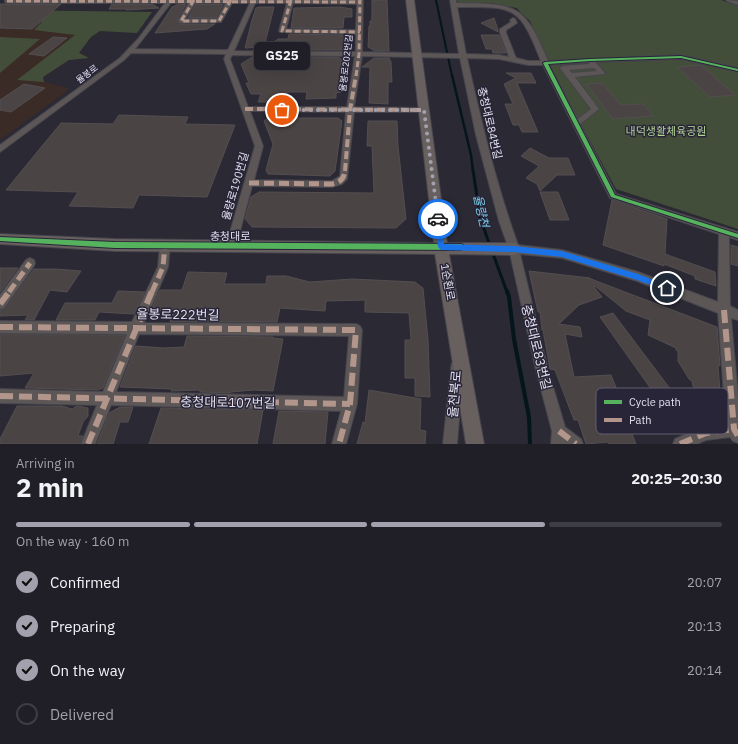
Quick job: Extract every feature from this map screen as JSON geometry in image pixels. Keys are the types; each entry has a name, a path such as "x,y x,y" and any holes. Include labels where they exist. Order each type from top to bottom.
{"main road":[{"name":"1순환로","path":"410,0 441,247 459,344 475,444"},
{"name":"충청대로","path":"0,239 115,245 461,247 509,249"}],"street":[{"path":"8,0 7,1 360,1"},
{"path":"729,0 738,3"},
{"name":"율봉로","path":"0,149 132,50 170,1"},
{"path":"193,1 181,21 219,21 231,1"},
{"path":"229,52 253,1"},
{"path":"291,1 282,31 360,32"},
{"name":"율봉로202번길","path":"249,183 332,184 339,182 344,177 350,110 359,54 360,1"},
{"path":"454,3 507,8 517,13 527,23 545,63 613,196 738,236"},
{"name":"충청대로84번길","path":"454,3 462,56 509,249"},
{"path":"513,20 514,23 503,29 503,32 513,60"},
{"path":"132,50 500,57 528,63 681,57 738,70"},
{"name":"율량로190번길","path":"229,52 227,59 259,146 231,246"},
{"path":"576,124 595,109 570,75 602,73 590,60"},
{"path":"245,109 424,110"},
{"path":"724,231 724,310 736,432"},
{"path":"88,444 135,329 163,267 165,245"},
{"path":"509,249 562,254 638,277 738,315"},
{"name":"충청대로83번길","path":"509,249 542,370 558,438"},
{"path":"0,304 30,263"},
{"name":"율봉로222번길","path":"0,327 356,330 350,404"},
{"name":"율천북로","path":"450,444 459,344"},
{"name":"충청대로107번길","path":"6,396 350,404"},
{"path":"339,444 350,404"},
{"path":"680,444 704,434"},
{"path":"558,438 576,444"}],"shaded area":[{"path":"0,12 69,12 100,31 91,37 79,52 89,58 69,60 43,77 45,82 68,88 66,92 0,140"}],"green space":[{"name":"내덕생활체육공원","path":"457,0 721,0 738,6 738,229 616,189 550,67 530,21 517,8 491,3 458,3"},
{"path":"0,10 152,12 137,33 100,31 91,37 79,53 89,58 69,60 43,77 44,82 17,80 75,35 34,30 42,22 0,21"},
{"path":"0,37 40,39 0,73"}],"building":[{"path":"372,0 387,0 389,51 375,51 368,47 369,26 370,21 372,21"},
{"path":"0,4 61,4 32,29 0,28"},
{"path":"112,4 152,4 159,8 126,10 127,9 109,9"},
{"path":"179,4 186,4 177,20 180,24 215,24 207,29 155,33 172,7"},
{"path":"196,4 223,4 216,18 188,18"},
{"path":"274,7 264,47 245,48 256,8"},
{"path":"340,7 352,9 352,17 344,17 343,28 291,28 294,8"},
{"path":"494,18 498,30 498,32 481,23"},
{"path":"289,34 342,35 350,39 349,46 343,50 263,50 278,39 288,39"},
{"path":"481,35 499,35 506,53 493,53 492,49 486,49"},
{"path":"53,37 67,38 44,56 29,54"},
{"path":"252,57 338,57 347,63 346,81 341,81 341,92 336,93 336,98 306,99 307,92 288,92 286,102 258,102 261,94 251,94 246,83 249,83 241,64"},
{"path":"374,58 389,58 391,62 392,82 388,82 388,104 369,103 370,67 362,67"},
{"path":"701,65 735,95 710,97 677,67"},
{"path":"506,73 531,73 536,83 517,83 538,132 522,132 519,125 513,125 505,104 513,104 504,84 516,78"},
{"path":"602,83 621,105 643,104 653,116 613,119 586,84"},
{"path":"24,84 45,88 11,112 0,110 0,100"},
{"path":"119,115 188,117 185,124 235,125 207,197 139,195 133,208 69,206 78,192 6,190 61,123 113,124"},
{"path":"269,117 338,118 342,121 335,171 330,176 268,174 266,170 273,144 264,121"},
{"path":"368,121 397,121 398,146 406,219 396,228 252,227 245,219 251,197 259,192 374,193 372,146 367,146"},
{"path":"530,148 549,158 568,158 575,175 557,175 540,191 537,184 526,178 539,166 521,156"},
{"path":"540,192 558,192 569,220 550,220"},
{"path":"612,200 667,219 665,254 715,272 716,286 695,279 695,276 664,264 664,266 603,245"},
{"path":"731,245 738,247 738,266 731,264"},
{"path":"0,268 18,268 0,292"},
{"path":"34,269 81,271 67,292 50,290 34,320 25,320 28,315 0,316 0,310 5,309"},
{"path":"529,271 590,278 717,327 720,366 718,365 720,388 693,388 692,381 689,379 678,361 678,351 676,348 648,335 650,320 626,311 595,286 594,287 602,297 579,305 559,324 580,327 582,337 565,334 574,377 611,375 616,388 596,388 596,434 632,434 636,444 609,444 608,442 586,444 578,420 574,420 555,370 550,369 540,312 538,312"},
{"path":"188,272 227,273 224,284 266,284 267,276 286,276 310,282 352,279 415,282 423,288 428,340 430,397 415,396 415,378 405,378 405,340 411,340 409,313 365,312 365,300 326,301 325,311 280,308 277,322 170,322 174,311 151,310 160,290 182,290"},
{"path":"118,291 145,292 134,314 99,312 95,320 56,320 65,303 112,303"},
{"path":"613,313 669,388 650,388 600,317"},
{"path":"0,334 125,335 103,388 98,390 25,388 34,373 0,376"},
{"path":"187,336 273,337 283,339 273,391 254,390 230,393 200,392 200,390 171,391 172,389 120,387 136,346 163,348 184,347"},
{"path":"369,390 421,399 420,430 426,431 425,444 357,444 363,422 365,423"},
{"path":"17,406 62,406 72,409 77,406 88,408 88,416 83,422 78,436 83,436 80,444 0,444 0,439"},
{"path":"120,407 133,407 128,422 120,422 113,444 97,444 109,413"},
{"path":"161,408 263,410 257,444 149,444"},
{"path":"279,411 328,412 325,444 273,444"}],"waterway":[{"name":"율량천","path":"436,0 452,76"},
{"name":"율량천","path":"452,75 471,155 473,171"},
{"name":"율량천","path":"473,170 480,217 490,246"},
{"name":"율량천","path":"492,251 507,292"},
{"name":"율량천","path":"507,291 514,339 529,417 530,444"}],"marked path":[{"path":"194,0 181,21 219,21 231,0"},
{"path":"291,0 282,31 360,32"},
{"path":"249,183 332,184 339,182 344,177 350,110 359,54 360,0"},
{"path":"7,1 360,2"},
{"path":"245,109 424,110"},
{"path":"88,444 135,329 163,267 165,245"},
{"path":"0,304 30,263"},
{"path":"724,310 734,429 738,436"},
{"path":"0,327 356,330 350,404 339,444"},
{"path":"0,396 350,404"},
{"path":"728,430 734,429"},
{"path":"559,431 576,444"},
{"path":"680,444 704,434"}],"cycle path":[{"path":"738,70 681,57 545,63 613,196 738,236"},
{"path":"0,239 115,245 461,247"}],"way so far":[{"path":"282,110 424,110 438,219"}],"place":[{"name":"GS25","path":"282,110"}],"route":[{"path":"438,219 441,247 514,249 562,254 638,277 667,288"}]}
